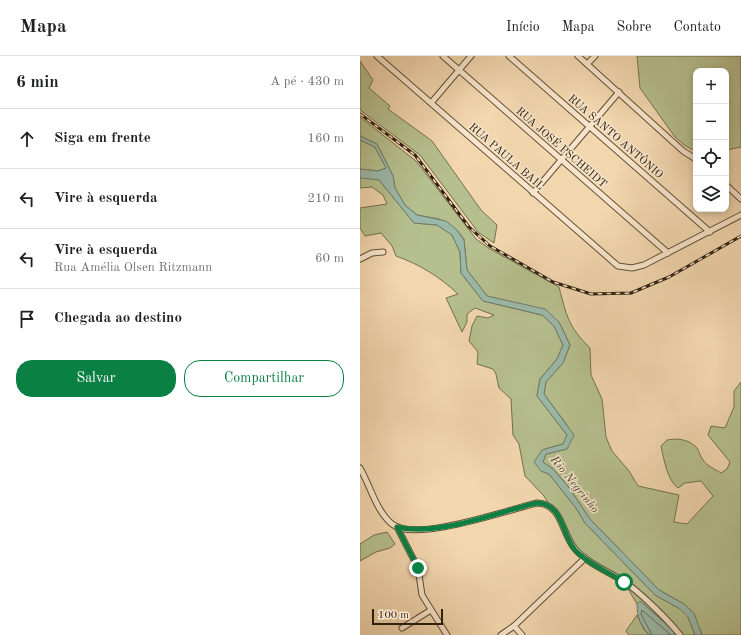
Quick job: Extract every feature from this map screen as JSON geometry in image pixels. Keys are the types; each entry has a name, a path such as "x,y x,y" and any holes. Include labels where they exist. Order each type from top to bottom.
{"street":[{"name":"RUA PAULA BAIL","path":"377,56 614,263 626,268 644,264 668,253"},
{"name":"RUA JOSÉ PSCHEIDT","path":"443,56 668,253"},
{"path":"431,104 471,56"},
{"name":"RUA SANTO ANTÔNIO","path":"508,56 710,232"},
{"path":"578,56 620,92 683,151 693,158"},
{"path":"587,64 595,56"},
{"path":"533,193 620,92"},
{"path":"729,188 741,199"},
{"path":"668,253 741,215"},
{"path":"360,259 372,253 383,252"},
{"path":"360,468 384,516 397,527 418,568 422,595 447,635"},
{"path":"397,527 407,530 443,527 530,504 544,503 551,506 556,512 569,540 575,549 585,558 624,582 680,635"},
{"path":"501,635 514,626 585,558"},
{"path":"402,628 431,610"},
{"path":"514,626 522,635"}],"green space":[{"path":"637,56 741,56 741,147 729,149 729,68 693,68 693,150 684,145 675,137 640,88"},
{"path":"360,61 373,80 369,88 390,106 388,109 432,141 481,210 497,225 494,243 478,232 420,155 360,110"},
{"path":"360,117 416,161 476,239 490,249 559,287 569,320 577,333 590,348 591,375 602,399 606,437 612,451 629,471 638,486 679,495 674,522 687,524 713,496 701,481 685,483 678,488 671,480 666,469 661,446 667,440 679,439 687,441 697,448 702,458 709,466 721,473 727,469 730,462 708,435 711,426 725,428 734,407 734,391 741,382 741,635 702,635 700,629 684,604 659,590 590,519 567,485 553,469 543,462 546,454 567,449 567,425 544,394 546,382 563,363 570,345 559,322 523,305 487,296 467,270 464,239 456,229 439,219 417,215 405,205 395,188 393,176 377,144 360,136"},
{"path":"360,140 375,147 386,168 378,171 360,169"},
{"path":"360,177 379,180 414,223 437,225 452,235 460,252 461,273 483,301 542,315 554,326 563,345 557,359 540,379 537,396 567,435 563,444 542,450 541,471 549,474 576,508 585,523 655,595 680,609 688,617 695,635 675,635 673,630 640,601 637,604 624,582 575,549 544,496 525,476 519,444 513,435 511,399 499,388 496,374 493,369 477,364 478,352 469,341 472,326 477,316 488,318 494,315 475,308 467,314 467,322 462,332 446,298 458,294 429,272 396,256 392,246 381,233 365,236 360,228 360,208 387,204 383,195 372,187 360,188"},
{"path":"387,532 395,544 390,548 376,552 360,561 360,544 374,535"},
{"path":"637,615 644,630 650,635 629,635 626,631"}],"water":[{"path":"360,136 377,144 393,176 395,188 405,205 417,215 446,221 456,229 464,240 467,270 487,296 545,309 559,322 570,345 563,363 546,382 544,394 574,435 567,449 546,454 543,462 553,469 567,485 590,519 659,590 684,604 694,613 702,635 695,635 688,617 680,609 655,595 585,523 576,508 549,474 541,471 534,462 542,450 563,444 567,435 537,396 540,379 557,359 563,345 554,326 542,315 483,301 461,273 460,252 452,235 437,225 414,223 379,180 360,178 360,169 378,171 386,168 375,147 360,140"},
{"path":"640,601 673,630 675,635 650,635 641,624 638,617 637,604"}],"railway":[{"path":"360,114 415,155 469,227 490,246 553,282 591,294 631,293 669,277 741,236"}],"route":[{"path":"418,568 397,527 407,530 443,527 510,509 537,503 544,503 551,506 556,512 569,540 575,549 585,558 624,582"}],"water label":[{"name":"Rio Negrinho","path":"575,484"}]}
